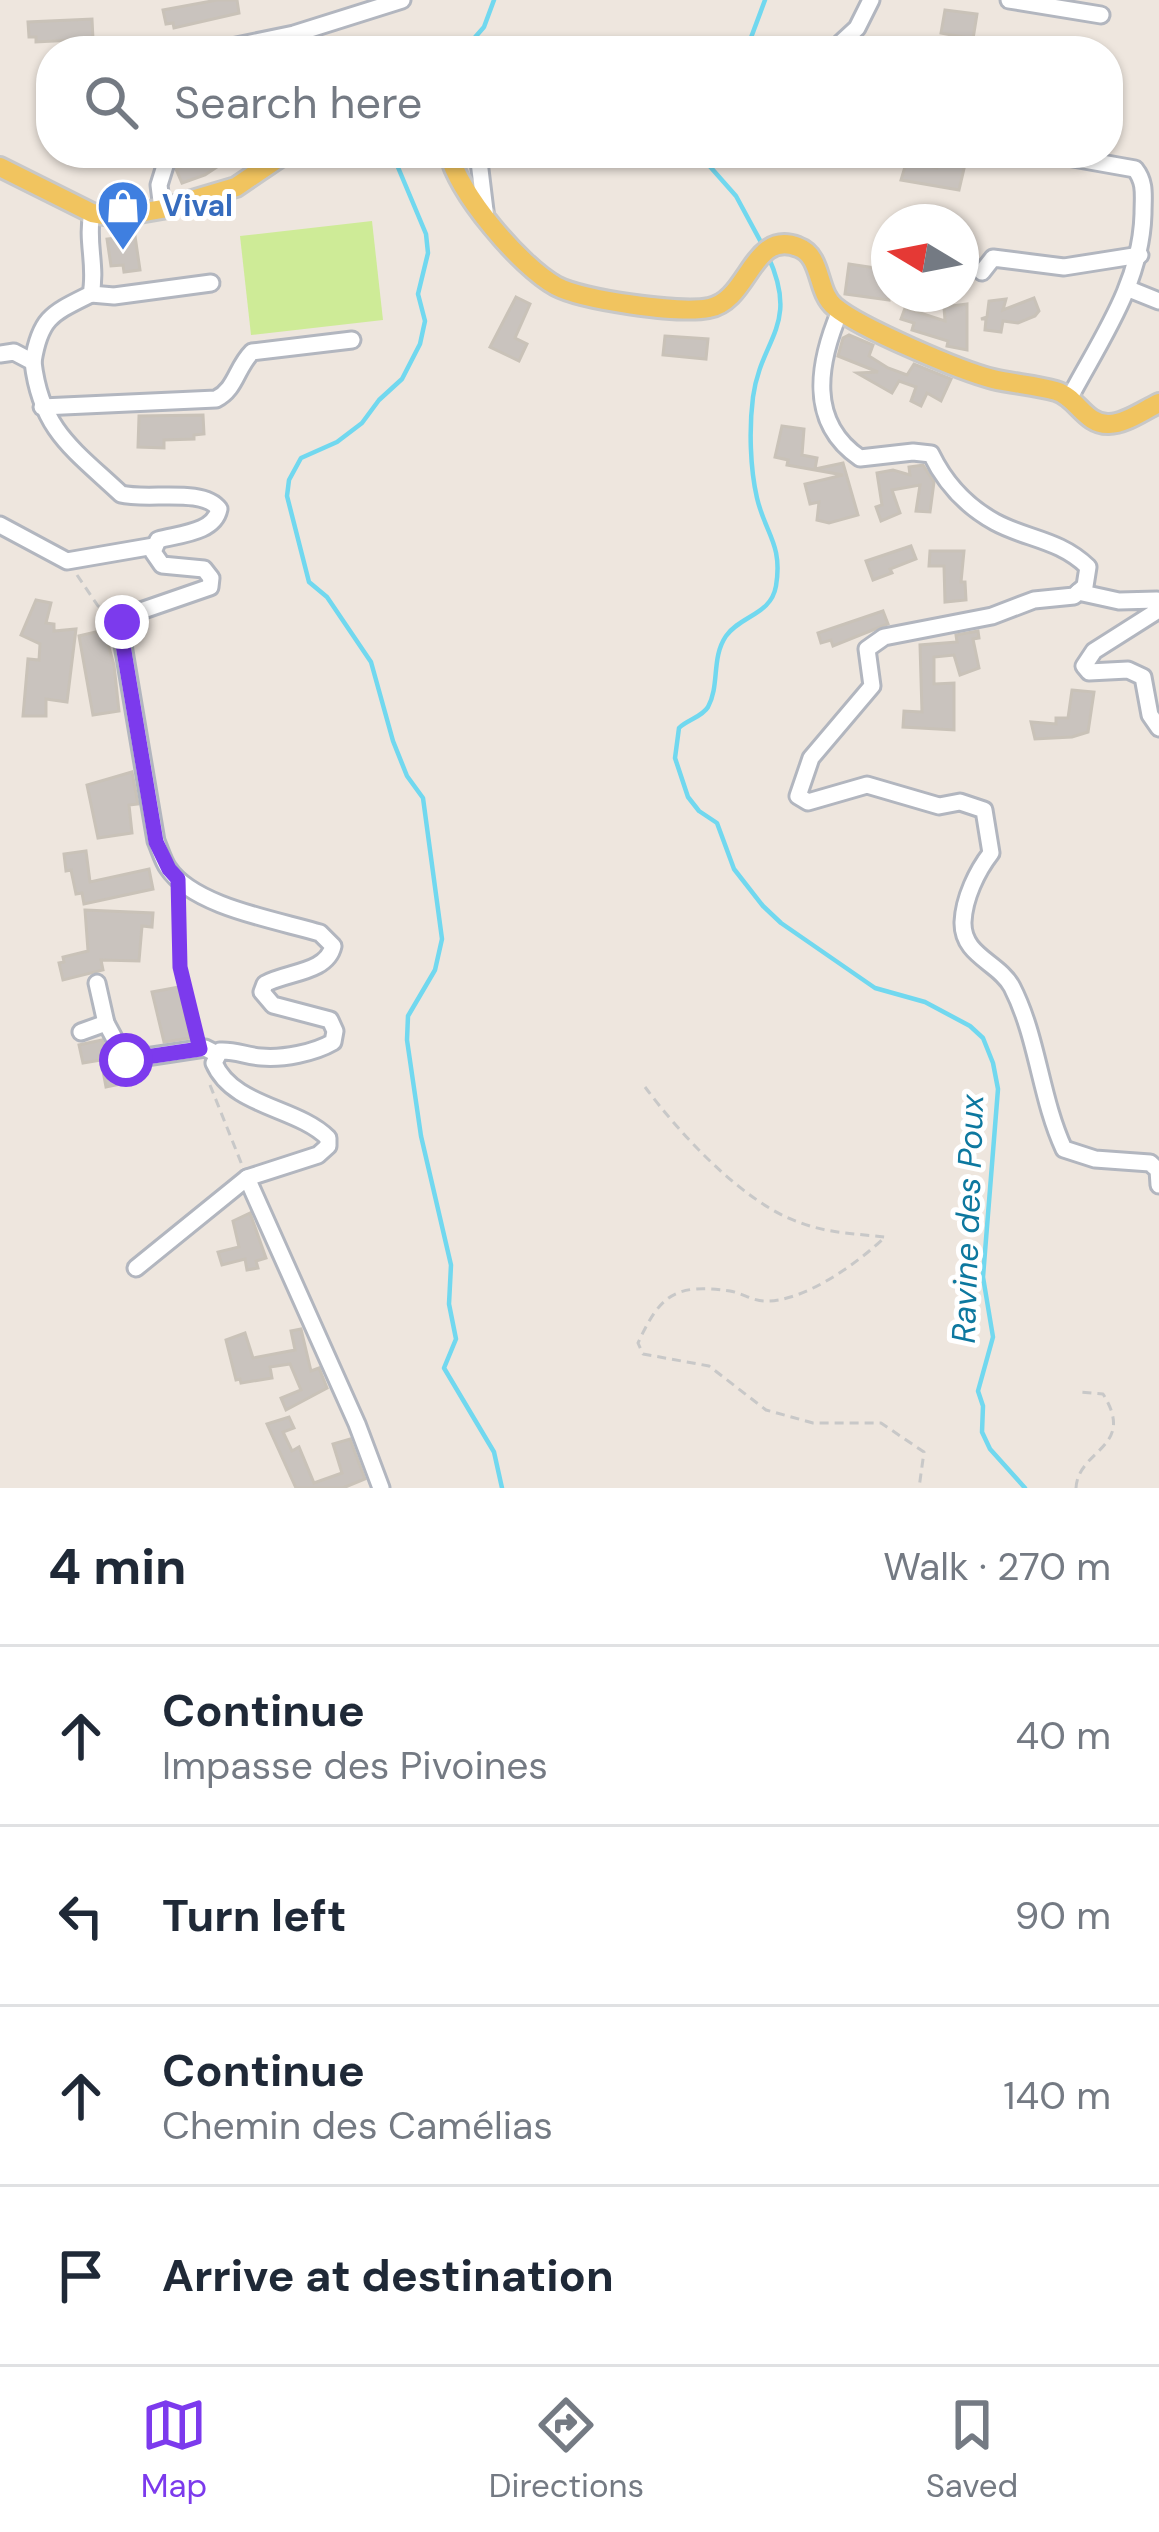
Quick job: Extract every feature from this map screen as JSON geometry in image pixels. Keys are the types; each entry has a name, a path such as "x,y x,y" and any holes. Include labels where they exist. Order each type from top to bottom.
{"main road":[{"path":"0,167 92,213 116,218 236,188 265,168"},
{"path":"455,168 463,191 486,219 543,278 574,293 711,308 736,294 764,252 782,243 806,250 827,299 840,310 974,374 1070,397 1093,421 1107,424 1159,403"}],"street":[{"path":"848,36 871,0"},
{"path":"1009,0 1101,15"},
{"path":"312,36 396,2"},
{"path":"1070,397 1129,289 1140,255 1144,180 1135,169 1123,167"},
{"path":"162,209 160,185 165,168"},
{"path":"480,168 486,219"},
{"path":"91,294 94,278 87,236 92,213"},
{"path":"982,272 993,258 1004,256 1064,267 1140,255"},
{"path":"97,983 106,1023 126,1060 207,1050 233,1050 262,1058 333,1042 330,1019 273,1005 262,992 277,977 321,965 330,957 332,946 320,933 211,900 178,879 156,842 120,627 129,615 210,587 211,578 204,569 161,565 154,546 158,540 208,526 219,508 201,497 121,494 53,428 42,407 33,362 44,322 91,294 113,296 211,283"},
{"path":"1129,289 1159,301"},
{"path":"840,310 821,386 824,414 838,443 860,458 931,454 952,490 996,523 1036,535 1088,566 1085,586 1078,592"},
{"path":"42,407 216,399 231,389 252,352 352,340"},
{"path":"0,354 14,352 33,362"},
{"path":"0,513 7,527 67,561 154,546"},
{"path":"1159,728 1150,715 1143,677 1128,670 1089,672 1084,665 1094,652 1157,611 1157,600 1119,601 1078,592 1034,600 992,616 884,637 867,649 872,686 812,758 798,796 808,802 867,785 939,806 960,802 984,810 992,854 977,872 963,923 969,948 1010,982 1048,1113 1064,1149 1095,1159 1150,1163 1158,1170 1159,1185"},
{"path":"81,1032 106,1023"},
{"path":"136,1268 247,1178 318,1155 328,1146 328,1138 316,1129 248,1095 218,1072 207,1050"},
{"path":"247,1178 357,1424 380,1488"}],"path":[{"path":"67,561 98,606 129,615"},
{"path":"178,879 180,967 207,1050"},
{"path":"208,1081 247,1178"},
{"path":"645,1087 678,1132 741,1187 799,1223 885,1237 858,1264 787,1298 762,1301 734,1292 686,1288 655,1307 638,1343 643,1354 709,1366 766,1409 813,1423 881,1423 924,1452 919,1488"},
{"path":"1076,1488 1077,1475 1111,1441 1114,1429 1103,1394 1078,1392"}],"green space":[{"path":"372,221 383,320 251,335 240,236"}],"building":[{"path":"237,0 239,13 174,28 173,23 166,24 163,10"},
{"path":"945,10 977,14 973,36 941,33"},
{"path":"92,19 93,36 29,37 28,22"},
{"path":"179,168 216,168 182,183"},
{"path":"905,168 964,168 959,190 901,180"},
{"name":"Vival","path":"135,236 140,270 124,272 123,265 111,266 107,239"},
{"path":"849,264 871,267 871,298 845,294"},
{"path":"516,297 530,304 515,338 527,344 519,361 490,347"},
{"path":"1034,298 1039,311 1035,316 1018,323 1003,321 1001,332 985,330 986,319 981,319 987,317 989,301 1006,299 1003,310"},
{"path":"904,312 917,312 945,321 944,312 967,312 967,350 912,330 914,323 901,319"},
{"path":"849,335 873,345 869,356 888,368 907,375 914,364 951,379 941,401 927,393 921,406 911,401 916,387 899,381 892,393 857,373 878,372 838,356 843,338"},
{"path":"665,336 708,339 706,359 663,355"},
{"path":"203,415 204,434 194,439 164,440 164,448 138,447 139,416"},
{"path":"782,426 804,429 802,455 817,458 815,469 843,463 858,515 829,523 817,520 819,502 810,504 805,484 843,475 787,465 788,460 775,457"},
{"path":"923,465 934,482 930,512 916,511 920,485 892,490 900,513 881,521 876,507 882,505 877,473 893,470 910,475 909,467"},
{"path":"911,546 916,559 873,580 866,561"},
{"path":"930,551 964,551 961,582 965,582 966,600 945,602 944,566 929,566"},
{"path":"36,600 51,603 46,623 54,624 54,631 76,629 67,702 46,699 46,716 23,716 28,659 39,660 40,644 21,635"},
{"path":"883,611 888,624 833,646 831,640 821,643 818,633"},
{"path":"104,630 119,711 93,715 79,636"},
{"path":"978,631 979,638 973,639 979,668 960,675 954,655 934,657 934,684 954,683 954,730 903,727 904,711 922,712 920,645 957,642 956,635"},
{"path":"1072,690 1094,692 1088,732 1035,739 1031,722 1056,724 1056,718 1068,718"},
{"path":"132,772 138,804 129,805 132,833 98,838 87,785"},
{"path":"86,851 90,882 149,869 153,889 84,904 82,893 76,894 71,870 66,871 64,854"},
{"path":"85,910 153,913 152,927 142,926 139,961 101,960 103,970 63,980 59,963 64,962 63,957 88,951"},
{"path":"179,987 190,1038 164,1042 152,992"},
{"path":"102,1040 115,1070 123,1071 125,1083 106,1087 101,1060 83,1063 79,1045"},
{"path":"250,1213 266,1258 256,1261 258,1268 247,1270 245,1259 222,1265 218,1252 239,1247 233,1221"},
{"path":"301,1329 311,1371 319,1368 327,1388 286,1410 281,1398 301,1390 290,1364 270,1367 272,1378 236,1380 226,1340 245,1333 253,1358 295,1350 291,1331"},
{"path":"289,1417 294,1428 283,1432 292,1451 299,1447 314,1483 342,1473 333,1444 350,1439 365,1479 343,1488 296,1488 267,1424"}],"waterway":[{"path":"476,36 494,0"},
{"name":"Ravine des Poux","path":"752,36 765,0"},
{"path":"398,168 426,234 428,253 418,294 425,321 420,344 402,379 362,423 337,442 301,458 289,480 287,496 309,582 327,597 371,662 393,741 407,776 423,798 442,939 435,970 408,1016 407,1040 421,1136 451,1265 449,1304 456,1339 444,1368 494,1452 502,1488"},
{"name":"Ravine des Poux","path":"711,168 736,196 763,246"},
{"name":"Ravine des Poux","path":"768,256 777,280 779,316 757,377 751,448 757,498 777,559 776,586 768,603 726,636 712,699 705,710 679,728 675,758 688,797 717,823 734,869 781,923 875,988 925,1002 983,1038 998,1089 983,1277 993,1337 978,1391 982,1432 990,1449 1025,1488"}],"place":[{"name":"Vival","path":"123,252"}],"route":[{"path":"122,622 156,842 178,879 180,967 200,1049 126,1060"}]}
